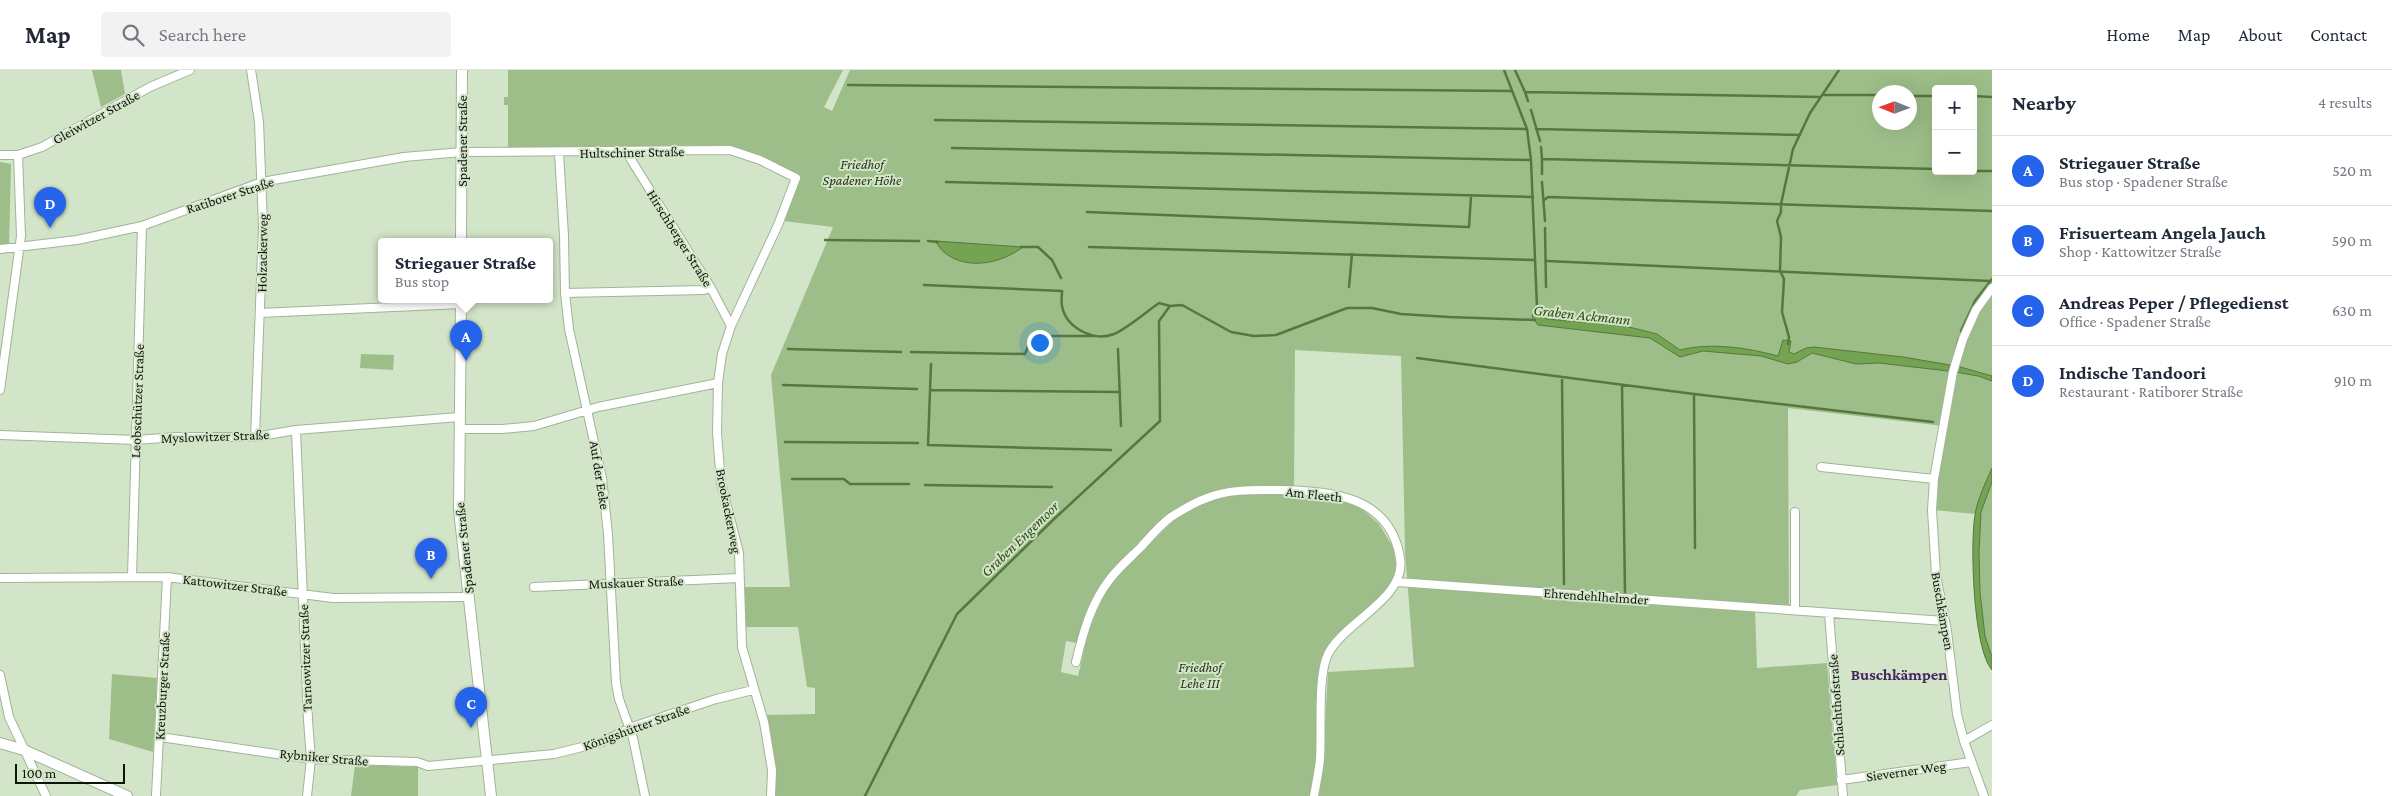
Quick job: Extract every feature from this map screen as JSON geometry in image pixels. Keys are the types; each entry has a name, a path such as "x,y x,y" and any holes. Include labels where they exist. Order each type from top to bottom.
{"street":[{"name":"Gleiwitzer Straße","path":"0,155 18,155 42,147 150,87 190,70"},
{"name":"Holzackerweg","path":"251,70 260,122 263,252 256,437"},
{"name":"Spadener Straße","path":"461,238 462,70"},
{"name":"Hultschiner Straße","path":"462,152 559,153 730,150 760,160 796,178"},
{"name":"Ratiborer Straße","path":"0,249 77,240 142,226 262,182 404,157 462,152"},
{"name":"Hirschberger Straße","path":"630,152 630,158 711,288 731,326"},
{"name":"Auf der Eeke","path":"559,153 564,236 564,293 569,329 602,478 611,582 616,683 628,728 634,738 645,796"},
{"path":"0,390 21,236 18,155"},
{"name":"Brookackerweg","path":"771,796 772,770 764,722 753,690 742,647 739,553 721,482 716,433 718,383 722,354 731,326 778,225 796,178"},
{"name":"Leobschützer Straße","path":"132,577 142,226"},
{"path":"564,293 704,290 711,288"},
{"name":"Buschkämpen","path":"1984,796 1964,742 1957,714 1946,621 1936,575 1933,535 1934,479 1953,372 1976,310 1992,288"},
{"path":"260,313 442,303"},
{"name":"Spadener Straße","path":"460,303 460,510 491,796"},
{"path":"459,429 502,429 534,426 598,407 718,383"},
{"name":"Myslowitzer Straße","path":"0,435 136,440 176,437 256,437 296,430 459,417"},
{"name":"Tarnowitzer Straße","path":"296,430 311,759 307,796"},
{"path":"1821,468 1934,479"},
{"name":"Am Fleeth","path":"1076,662 1091,611 1110,579 1169,518 1207,497 1229,492 1292,490 1328,492 1362,503 1379,516 1395,540 1400,558 1397,582"},
{"path":"1795,512 1795,610"},
{"name":"Kattowitzer Straße","path":"0,578 167,577 333,598 469,597"},
{"name":"Kreuzburger Straße","path":"156,796 167,577"},
{"name":"Muskauer Straße","path":"534,587 611,582 739,578"},
{"path":"1314,796 1320,761 1323,674 1328,654 1349,629 1397,582"},
{"name":"Ehrendehlhelmder","path":"1397,582 1946,621"},
{"name":"Schlachthofstraße","path":"1829,613 1843,796"},
{"path":"0,675 9,717 46,796"},
{"name":"Königshütter Straße","path":"487,762 554,754 602,742 628,728 716,699 753,690"},
{"path":"1964,742 1992,725"},
{"name":"Rybniker Straße","path":"160,737 311,759 417,762 428,766 487,762"},
{"path":"0,742 24,750 127,796"},
{"name":"Sieverner Weg","path":"1841,780 1971,762"}],"green space":[{"path":"92,70 121,70 125,94 101,107"},
{"path":"508,70 843,70 824,107 832,111 850,70 1992,70 1992,376 1957,366 1967,373 1992,381 1992,468 1975,514 1934,510 1944,426 1788,408 1789,612 1755,609 1757,668 1827,663 1837,785 1800,790 1796,796 1317,796 1323,762 1328,672 1414,667 1405,551 1401,356 1295,350 1294,487 1256,485 1209,494 1165,516 1109,573 1087,611 1077,643 1066,641 1061,672 1078,676 1093,612 1112,581 1175,519 1207,501 1252,492 1329,495 1359,506 1379,524 1393,547 1396,566 1393,581 1386,591 1347,626 1325,653 1318,760 1312,796 774,796 776,770 767,715 815,714 815,688 807,687 798,627 745,627 742,587 790,587 771,375 833,227 783,221 801,176 729,145 508,148 508,105 504,105 504,97 508,97"},
{"path":"0,162 11,164 9,246 0,247"},
{"path":"361,354 394,355 393,370 360,368"},
{"path":"1992,482 1992,657 1985,636 1980,592 1979,552 1981,512"},
{"path":"112,674 157,678 153,752 109,739"},
{"path":"355,765 418,767 418,796 351,796"}],"shaded area":[{"path":"935,241 1023,247 1015,253 995,261 974,263 954,259 944,252"},
{"path":"1534,307 1539,307 1540,316 1547,319 1625,326 1657,334 1680,350 1717,346 1778,356 1783,340 1791,341 1789,352 1794,354 1806,348 1814,347 1903,357 1950,365 1948,371 1879,363 1856,364 1812,353 1797,362 1788,364 1761,356 1703,351 1680,357 1650,338 1538,325 1532,317"},
{"path":"1957,366 1992,376 1992,381 1978,376 1955,372"},
{"path":"1992,468 1992,482 1981,512 1979,552 1980,592 1985,636 1992,657 1992,670 1981,641 1977,619 1973,548 1976,509"}],"waterway":[{"path":"1504,70 1527,129 1531,160 1537,308"},
{"path":"1515,70 1525,92"},
{"path":"1788,344 1789,337 1782,312 1784,279 1780,271 1781,237 1777,221 1781,212 1793,149 1810,113 1839,70"},
{"path":"848,85 1512,91"},
{"path":"1528,101 1525,92 1821,97"},
{"path":"1824,95 1872,95"},
{"path":"1917,96 1932,96"},
{"path":"1977,96 1992,97"},
{"path":"1531,110 1540,141"},
{"path":"935,120 1527,129"},
{"path":"1536,129 1800,135"},
{"path":"1541,147 1542,159"},
{"path":"952,148 1531,160"},
{"path":"1542,174 1542,159 1932,169"},
{"path":"1977,171 1992,171"},
{"path":"946,182 1533,197"},
{"path":"1542,182 1545,221"},
{"path":"1087,212 1469,227 1471,196"},
{"path":"1544,200 1548,197 1992,211"},
{"path":"1545,228 1546,287"},
{"path":"825,240 919,241"},
{"path":"928,241 938,242"},
{"path":"1021,247 1038,247 1052,260 1061,278"},
{"path":"1089,247 1535,260"},
{"path":"1349,287 1352,254"},
{"path":"1547,261 1990,281"},
{"path":"1961,331 1975,301 1992,279"},
{"name":"Graben Ackmann","path":"924,285 1062,291 1062,306 1069,321 1082,331 1098,336 1114,334 1159,303 1170,306 1182,305 1231,332 1254,336 1276,335 1347,308 1372,308 1401,314 1535,320"},
{"name":"Graben Engemoor","path":"865,796 957,614 1053,520 1160,421 1159,321 1170,306"},
{"path":"911,352 1025,354 1032,336 1094,336"},
{"path":"1957,346 1959,338"},
{"path":"788,349 901,352"},
{"path":"1118,349 1121,426"},
{"path":"1417,358 1694,394 1933,422"},
{"path":"931,364 928,445 1111,450"},
{"path":"1562,377 1564,584"},
{"path":"783,385 917,389"},
{"path":"1622,385 1625,593"},
{"path":"930,390 1120,392"},
{"path":"1694,394 1695,548"},
{"path":"785,442 918,443"},
{"path":"792,479 844,479 850,484 909,484"},
{"path":"925,485 1052,487"}],"place":[{"name":"Indische Tandoori","path":"50,228"},
{"name":"Striegauer Straße","path":"466,361"},
{"name":"Frisuerteam Angela Jauch","path":"431,579"},
{"name":"Andreas Peper / Pflegedienst","path":"471,728"}],"district":[{"name":"Buschkämpen","path":"1899,674"}],"park label":[{"name":"Friedhof Spadener Höhe","path":"862,172"},
{"name":"Friedhof Lehe III","path":"1200,676"}]}
